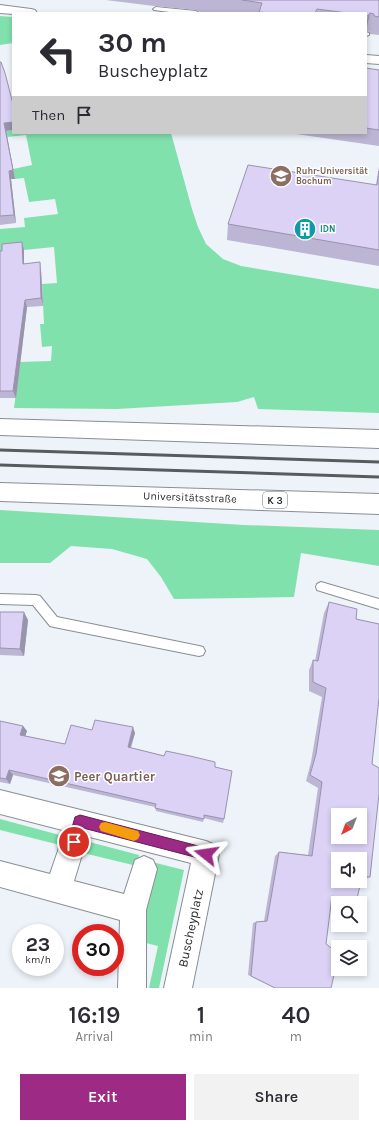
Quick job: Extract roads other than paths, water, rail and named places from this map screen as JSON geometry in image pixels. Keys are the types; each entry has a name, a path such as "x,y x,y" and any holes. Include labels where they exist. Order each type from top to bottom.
{"highway":[{"path":"0,427 379,439"},
{"name":"Universitätsstraße","path":"0,492 379,504"}],"street":[{"path":"0,9 22,12"},
{"path":"367,59 379,60"},
{"name":"Buscheyplatz","path":"0,802 75,837 147,857 206,854 178,988"},
{"path":"58,890 75,837"},
{"path":"132,988 133,910 147,857"},
{"path":"0,874 133,910"}],"lane":[{"path":"156,9 186,12"},
{"path":"320,586 379,604"},
{"path":"0,599 36,600 54,622 199,650"}],"railway":[{"path":"0,450 379,462"},
{"path":"0,465 379,477"}],"place":[{"name":"Ruhr-Universität Bochum","path":"281,176"},
{"name":"IDN","path":"305,229"},
{"name":"Peer Quartier","path":"59,776"}]}
